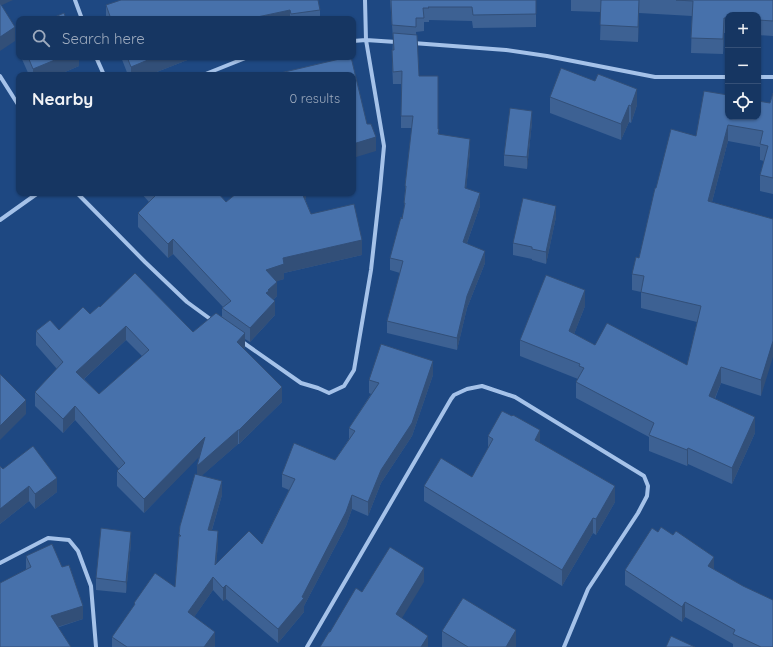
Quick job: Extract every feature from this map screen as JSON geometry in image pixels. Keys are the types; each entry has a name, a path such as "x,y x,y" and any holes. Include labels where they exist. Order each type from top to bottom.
{"street":[{"path":"75,0 81,16"},
{"path":"238,338 301,383 329,393 344,386 354,370 371,270 384,146 366,40 365,0"},
{"path":"356,41 397,42"},
{"path":"405,42 506,50 655,77 725,77"},
{"path":"97,60 103,72"},
{"path":"210,72 240,60"},
{"path":"0,76 16,101"},
{"path":"761,77 773,76"},
{"path":"0,220 34,196"},
{"path":"80,196 187,302 219,325"},
{"path":"307,647 451,399 454,395 467,389 482,386 521,400 644,476 648,486 647,496 638,513 588,589 564,647"},
{"path":"0,563 48,538 69,540 78,551 91,586 96,647"}],"building":[{"path":"121,0 318,0 320,10 291,14 290,10 262,16 110,16 106,5"},
{"path":"391,0 536,0 536,14 473,15 472,7 428,7 429,8 423,8 424,18 416,18 416,27 392,25"},
{"path":"601,0 639,0 638,27 600,25"},
{"path":"676,0 773,0 773,21 761,20 761,12 725,12 723,39 691,38 693,1"},
{"path":"0,3 15,27 0,37"},
{"path":"64,13 65,16 57,16"},
{"path":"393,33 417,35 419,76 438,76 438,134 470,139 465,188 480,193 463,242 485,251 467,296 457,338 387,321 403,261 390,258 401,217 402,219 405,203 405,186 413,116 401,116 402,71 393,72"},
{"path":"29,60 55,60 33,69"},
{"path":"128,60 148,60 131,67"},
{"path":"335,60 352,60 355,72 284,72"},
{"path":"561,68 595,81 598,74 637,89 631,106 629,105 621,124 550,97"},
{"path":"356,78 367,124 371,124 376,137 356,143"},
{"path":"704,91 725,94 725,120 761,120 761,102 770,103 773,93 773,178 760,175 768,146 760,144 763,131 728,125 708,201 773,219 773,341 761,380 721,367 709,396 755,417 732,468 688,448 687,450 649,435 654,423 576,382 584,368 579,366 580,364 520,340 546,275 585,290 569,331 595,345 607,323 687,365 701,306 641,292 644,276 632,274 636,257 639,258 655,188 671,129 696,136"},
{"path":"510,108 532,111 527,157 504,155"},
{"path":"155,196 221,196 226,202 233,196 303,196 311,214 354,204 362,240 283,258 284,264 266,270 277,282 266,293 275,301 250,328 222,308 231,301 173,239 168,244 138,213"},
{"path":"523,198 556,206 546,252 513,243"},
{"path":"135,273 193,332 216,313 245,333 237,342 282,387 239,430 197,466 205,437 144,499 117,471 125,463 75,406 63,419 35,392 63,362 36,331 50,320 59,330 83,307 90,314 99,306 100,307","holes":["126,326 149,350 99,394 76,372"]},
{"path":"381,344 433,361 412,423 381,470 368,502 352,495 346,512 302,597 304,598 278,629 226,585 223,588 213,577 188,612 215,632 204,647 127,647 112,637 155,573 175,587 179,536 181,536 179,534 180,526 195,474 222,481 208,530 218,531 215,565 249,531 262,544 295,479 282,474 294,443 335,460 355,431 349,428 379,383 369,380"},
{"path":"0,374 26,400 0,426"},
{"path":"502,411 512,416 513,415 540,430 535,440 615,486 596,519 593,518 562,570 424,486 441,458 472,477 493,439 488,436"},
{"path":"33,446 57,478 35,494 29,486 0,509 0,466 3,469"},
{"path":"661,527 673,535 676,531 714,557 708,566 743,586 773,600 773,647 761,647 733,634 735,630 685,602 682,607 625,570 652,528 658,532"},
{"path":"101,528 131,532 126,582 96,578"},
{"path":"52,544 62,567 69,565 83,606 51,616 71,647 0,647 0,583 31,567 26,556"},
{"path":"390,547 424,568 396,614 428,636 421,647 320,647 356,588 362,592"},
{"path":"463,598 516,630 506,647 468,647 442,631"},
{"path":"671,636 695,647 666,647"}]}
